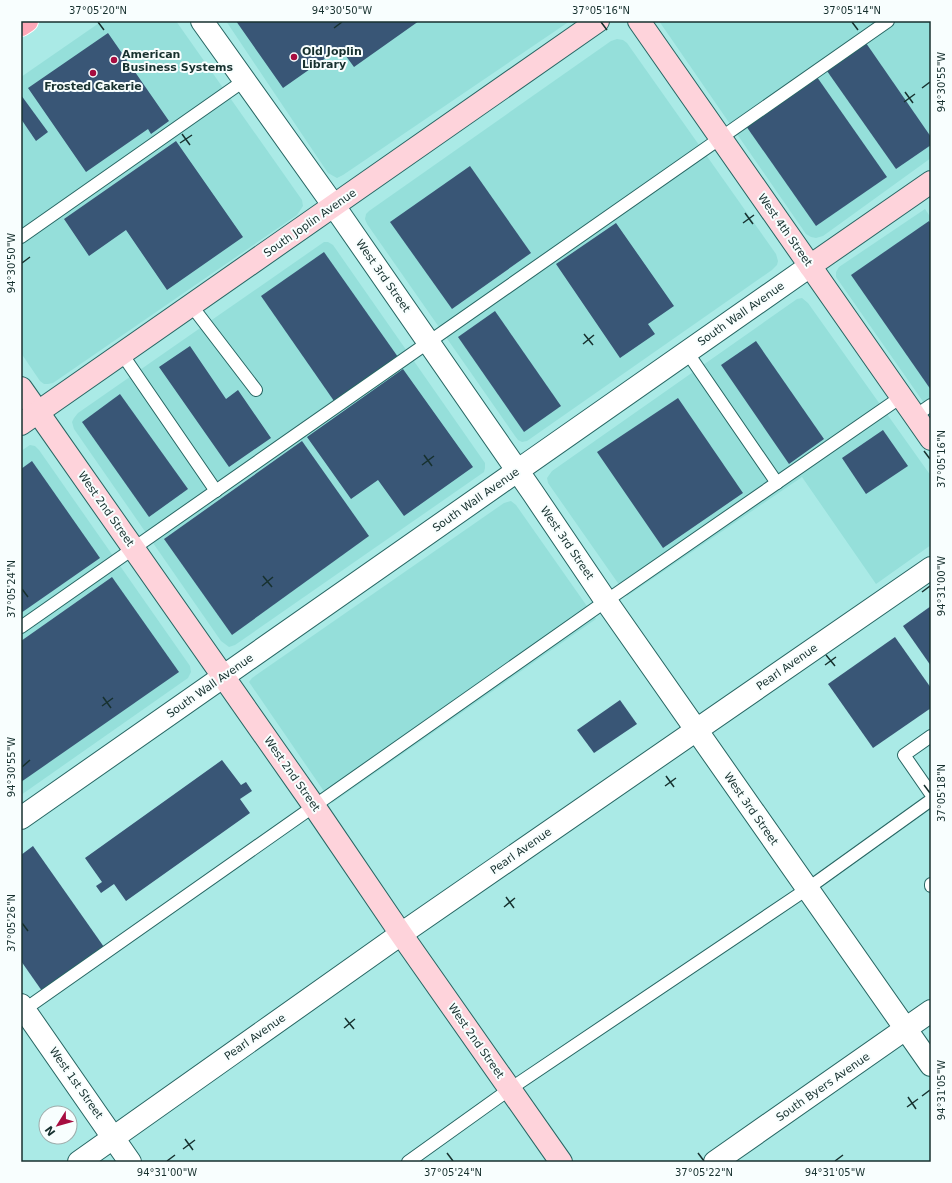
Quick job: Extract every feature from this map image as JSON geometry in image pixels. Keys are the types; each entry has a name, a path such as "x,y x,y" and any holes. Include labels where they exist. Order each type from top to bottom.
{"main road":[{"path":"21,25 27,21"}],"street":[{"name":"West 3rd Street","path":"202,21 429,342 606,601 931,1065"},
{"name":"South Joplin Avenue","path":"29,418 598,21"},
{"name":"West 4th Street","path":"639,21 901,397 923,410 931,439"},
{"name":"South Wall Avenue","path":"21,818 931,182"},
{"name":"West 2nd Street","path":"21,388 29,418 134,548 561,1162"},
{"name":"Pearl Avenue","path":"79,1162 401,934 931,568"},
{"name":"West 1st Street","path":"22,1009 130,1162"},
{"name":"South Byers Avenue","path":"715,1162 931,1011"}],"lane":[{"path":"21,627 888,21"},
{"path":"21,237 245,80"},
{"path":"191,305 256,390"},
{"path":"687,352 777,483"},
{"path":"122,354 216,491"},
{"path":"22,1009 901,397"},
{"path":"931,736 904,755 931,794"},
{"path":"408,1162 510,1089 807,889 931,800"}],"shaded area":[{"path":"102,21 176,21 302,200 303,206 297,215 53,383 44,384 40,381 21,353 21,77"},
{"path":"226,21 570,21 337,178 328,173"},
{"path":"659,21 931,21 931,158 823,236 816,238 811,237 806,234"},
{"path":"617,39 623,40 627,43 776,254 778,261 777,265 772,270 527,441 522,442 515,436 367,224 365,219 366,214 611,41"},
{"path":"925,209 931,218 931,413 836,277 836,272 839,267"},
{"path":"324,242 328,242 333,245 485,463 485,468 484,472 235,645 229,647 221,641 74,429 72,422 78,413"},
{"path":"802,298 808,303 931,476 931,545 876,584 802,477 627,596 548,483 547,478 552,471 797,299"},
{"path":"30,445 35,446 39,450 190,666 191,672 188,678 21,795 21,451"},
{"path":"511,501 516,505 596,619 332,803 249,682 252,678 504,503"}],"building":[{"name":"Old Joplin Library","path":"236,21 419,21 354,67 340,48 283,88"},
{"path":"108,33 169,121 151,134 148,129 86,172 28,88"},
{"path":"866,43 931,137 931,145 896,169 827,71"},
{"path":"817,77 887,177 816,226 746,126"},
{"path":"21,95 48,132 36,141 21,119"},
{"path":"176,141 243,237 167,290 126,230 89,256 64,219"},
{"path":"470,166 531,253 452,309 390,222"},
{"path":"929,221 931,224 931,390 851,275"},
{"path":"616,223 674,306 648,324 655,334 620,358 556,264"},
{"path":"324,252 398,357 334,401 261,296"},
{"path":"495,311 561,406 524,432 458,337"},
{"path":"756,341 824,439 789,464 721,365"},
{"path":"190,346 226,399 238,390 271,438 229,467 159,367"},
{"path":"403,369 473,467 404,516 378,480 351,499 307,437"},
{"path":"120,394 188,489 149,517 82,422"},
{"path":"678,398 743,493 663,548 597,452"},
{"path":"883,430 908,466 866,494 842,458"},
{"path":"302,441 369,536 232,635 164,539"},
{"path":"32,461 100,558 21,613 21,469"},
{"path":"112,577 179,672 21,782 21,641"},
{"path":"931,606 931,666 903,626"},
{"path":"895,637 931,688 931,708 873,748 828,684"},
{"path":"620,700 637,724 594,753 577,730"},
{"path":"222,760 241,785 246,782 252,791 240,799 250,813 126,901 114,884 101,893 96,886 102,882 85,858"},
{"path":"33,846 104,947 42,991 21,961 21,855"}],"place":[{"name":"Old Joplin Library","path":"294,57"},
{"name":"American Business Systems","path":"114,60"},
{"name":"Frosted Cakerie","path":"93,73"}]}
